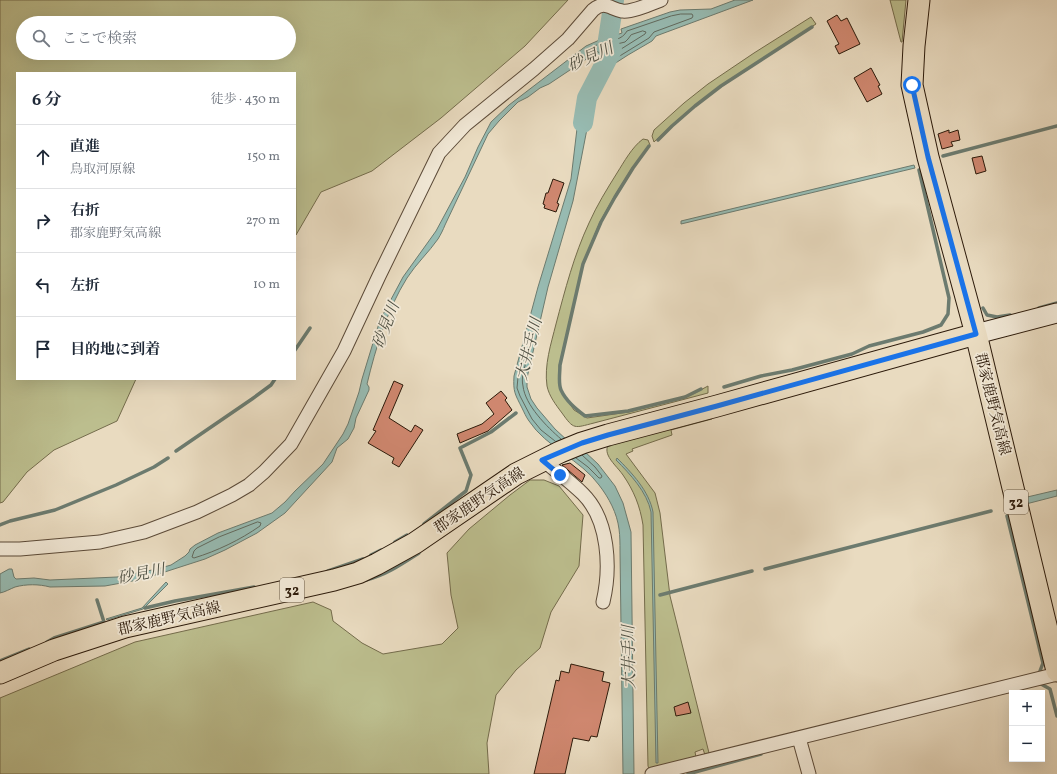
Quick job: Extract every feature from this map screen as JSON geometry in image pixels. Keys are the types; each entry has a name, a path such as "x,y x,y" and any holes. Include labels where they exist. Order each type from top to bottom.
{"main road":[{"path":"919,0 914,46 912,85 928,157 976,334"},
{"name":"郡家鹿野気高線","path":"0,673 54,650 125,627 358,573 415,543 516,474 551,456 582,443 976,334 1057,671"}],"street":[{"path":"0,549 20,549 100,542 144,532 197,512 249,485 291,444 344,352 439,153 465,125 534,69 568,38 597,6 620,6 622,12 661,0"},
{"path":"976,334 1057,313"},
{"path":"551,456 590,503 601,524 605,540 607,573 603,602"},
{"path":"652,774 1057,674"},
{"path":"799,738 809,774"}],"green space":[{"path":"0,0 568,0 525,46 441,118 372,171 321,192 296,235 296,72 16,72 16,380 136,380 117,421 54,450 27,472 3,502 0,503"},
{"path":"890,0 906,0 902,42 901,42"},
{"path":"811,17 816,24 720,86 695,105 654,142 652,136 654,130 684,103 708,84"},
{"path":"643,139 648,140 650,145 632,168 614,197 600,222 583,263 559,366 559,383 561,391 574,410 587,418 629,412 686,397 708,386 708,393 578,427 572,425 566,419 549,393 546,370 550,347 570,273 589,223 602,197 625,160 635,146"},
{"path":"714,415 712,419 671,430 672,435 632,449 633,451 626,454 655,493 660,513 670,596 710,757 706,758 703,749 695,752 696,757 650,771 648,766 643,525 640,511 633,493 623,475 609,458 607,449 609,443"},
{"path":"530,480 544,480 559,486 583,515 579,566 551,612 540,648 516,670 496,695 487,743 489,774 0,774 0,698 135,642 313,602 331,610 333,621 362,643 383,654 442,644 458,628 451,595 447,553 469,529"}],"water":[{"name":"砂見川","path":"735,0 753,0 656,36 652,41 597,75 599,58 597,55 591,56 549,84 518,102 499,121 488,134 439,237 407,278 400,290 388,316 374,356 367,384 369,390 348,439 337,448 332,462 285,513 257,533 225,550 205,559 143,579 105,586 50,587 24,585 0,593 0,574 9,569 12,569 16,579 34,578 50,580 117,577 171,565 185,556 195,545 218,533 272,513 323,464 343,434 359,392 380,320 403,277 436,231 465,177 491,122 509,105 586,46 604,38 622,33 621,29 670,12 680,10 711,9"},
{"path":"581,95 593,98 573,201 548,287 527,378 527,387 531,399 537,408 555,429 569,442 584,451 598,464 615,486 623,503 631,532 634,774 623,774 620,543 616,517 606,495 592,476 536,430 525,414 514,389 514,376 538,287 571,179"},
{"path":"914,165 915,168 681,224 681,221"},
{"path":"617,458 634,476 644,490 653,512 658,763 656,763 651,512 642,490 616,460"},
{"path":"1057,490 1057,496 1026,504 1023,498"},
{"path":"166,582 168,584 143,609 107,620 106,619 142,608"}],"building":[{"path":"837,15 841,21 847,18 860,44 839,54 835,46 839,44 827,21"},
{"path":"871,68 880,85 878,86 882,94 867,102 854,78"},
{"path":"949,130 949,133 958,130 960,140 951,142 953,146 942,149 938,134"},
{"path":"982,156 986,171 976,174 972,158"},
{"path":"553,179 564,183 557,203 559,204 556,212 544,208 545,205 543,204 546,193 548,193"},
{"path":"394,381 403,385 389,418 411,432 415,425 423,430 399,467 392,463 394,458 368,443 376,431 373,430"},
{"path":"501,391 507,398 505,400 512,410 488,431 460,443 457,434 482,424 494,414 486,403"},
{"path":"570,463 585,475 582,482 562,465"},
{"path":"571,664 604,672 602,681 610,683 597,737 591,736 589,741 573,738 565,774 534,774 556,680 559,681 561,671 569,673"},
{"path":"688,702 691,713 676,716 674,707"}],"waterway":[{"name":"大井手川","path":"607,46 614,0"},
{"path":"658,140 695,106 721,86 812,27"},
{"name":"大井手川","path":"583,123 587,98 612,50"},
{"path":"943,156 1057,126"},
{"path":"649,146 633,168 601,222 583,264 560,365 560,387 568,401 585,416 628,411 685,397 701,389"},
{"path":"724,387 761,376 792,370 852,354 869,346 923,332 941,325 948,314 949,298 919,170"},
{"path":"1039,308 1057,303"},
{"path":"983,308 987,315 997,317 1010,315"},
{"path":"296,349 310,328"},
{"path":"176,451 252,399 271,385 274,380"},
{"path":"424,524 466,491 471,475 460,448 491,432 516,413"},
{"path":"0,525 10,521 55,510 116,485 154,467 168,458"},
{"path":"765,569 991,511"},
{"path":"1007,516 1043,663 1040,671"},
{"path":"395,542 407,535"},
{"path":"371,555 381,550"},
{"path":"366,580 394,569 419,553 419,551"},
{"path":"328,571 363,559"},
{"path":"660,595 752,571"},
{"path":"145,608 254,587"},
{"path":"47,642 54,638 104,622 97,600"},
{"path":"0,661 29,649"},
{"path":"1041,684 1050,689 1057,716"},
{"path":"688,774 761,754"}],"route":[{"path":"560,475 542,460 582,443 608,435 976,334 928,157 912,85"}]}
